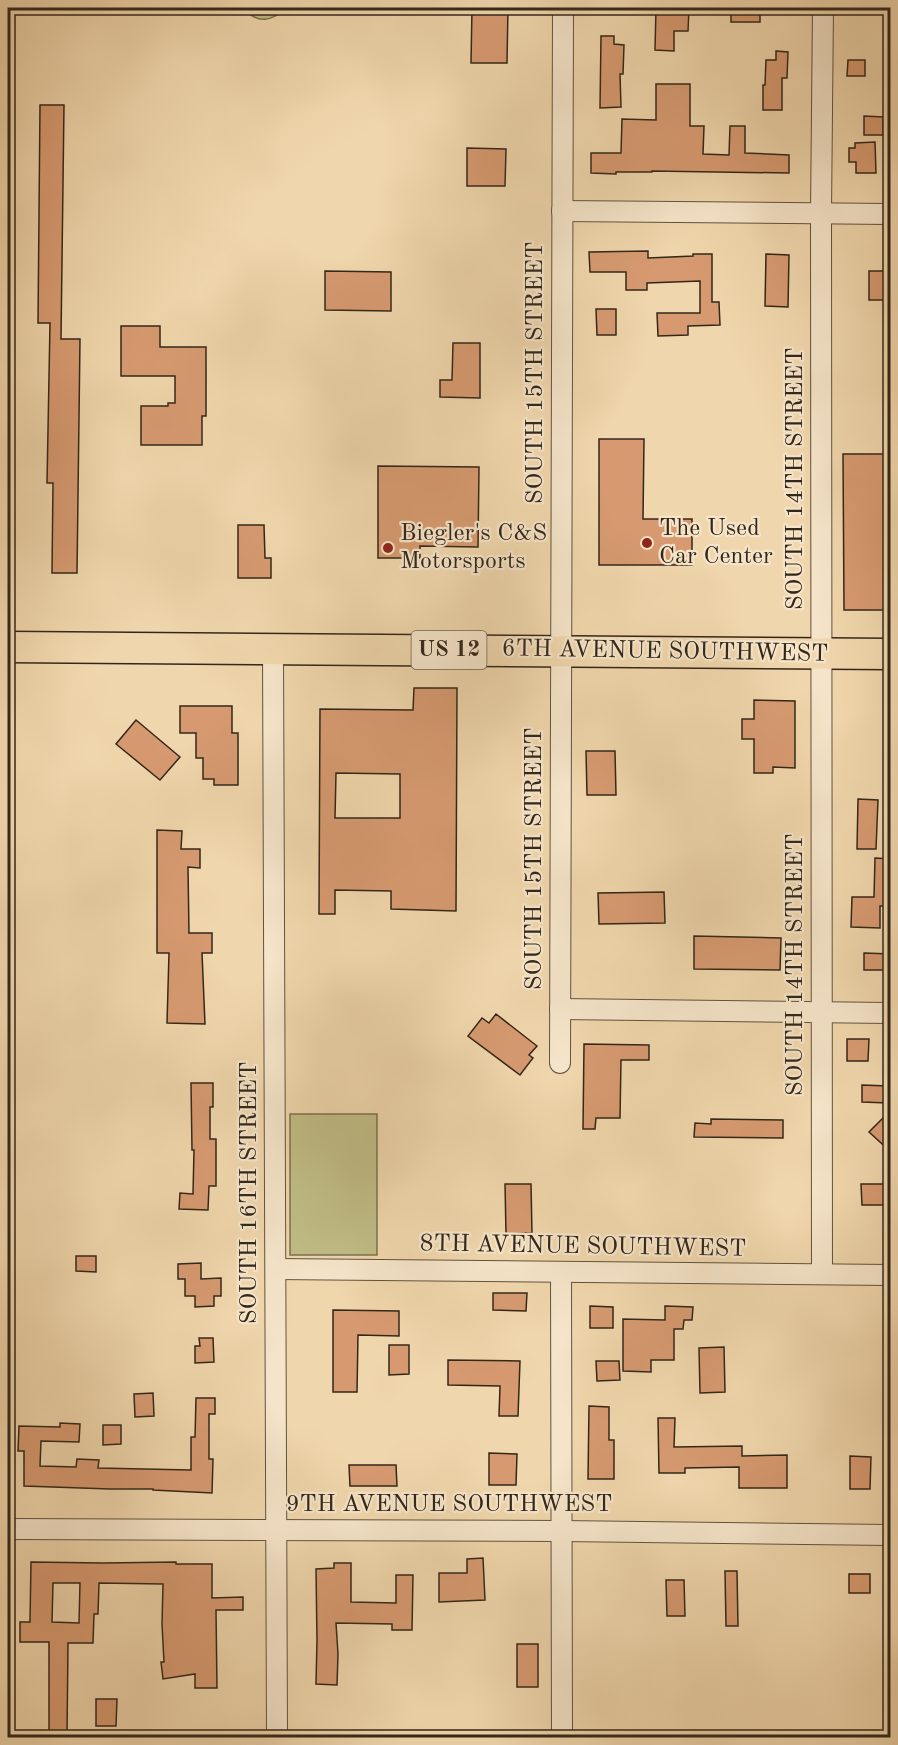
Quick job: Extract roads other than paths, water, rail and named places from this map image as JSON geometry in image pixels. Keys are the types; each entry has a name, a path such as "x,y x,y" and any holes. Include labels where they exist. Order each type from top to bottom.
{"highway":[{"name":"6TH AVENUE SOUTHWEST","path":"8,647 891,654"}],"street":[{"name":"SOUTH 15TH STREET","path":"560,1063 562,8"},
{"name":"SOUTH 14TH STREET","path":"822,1274 821,213 823,8"},
{"path":"562,211 891,214"},
{"name":"SOUTH 16TH STREET","path":"273,649 277,1737"},
{"path":"560,1009 891,1013"},
{"name":"8TH AVENUE SOUTHWEST","path":"276,1269 891,1275"},
{"path":"561,1272 562,1737"},
{"name":"9TH AVENUE SOUTHWEST","path":"8,1529 891,1535"}],"place":[{"name":"The Used Car Center","path":"647,543"},
{"name":"Biegler's C&S Motorsports","path":"388,548"}]}
